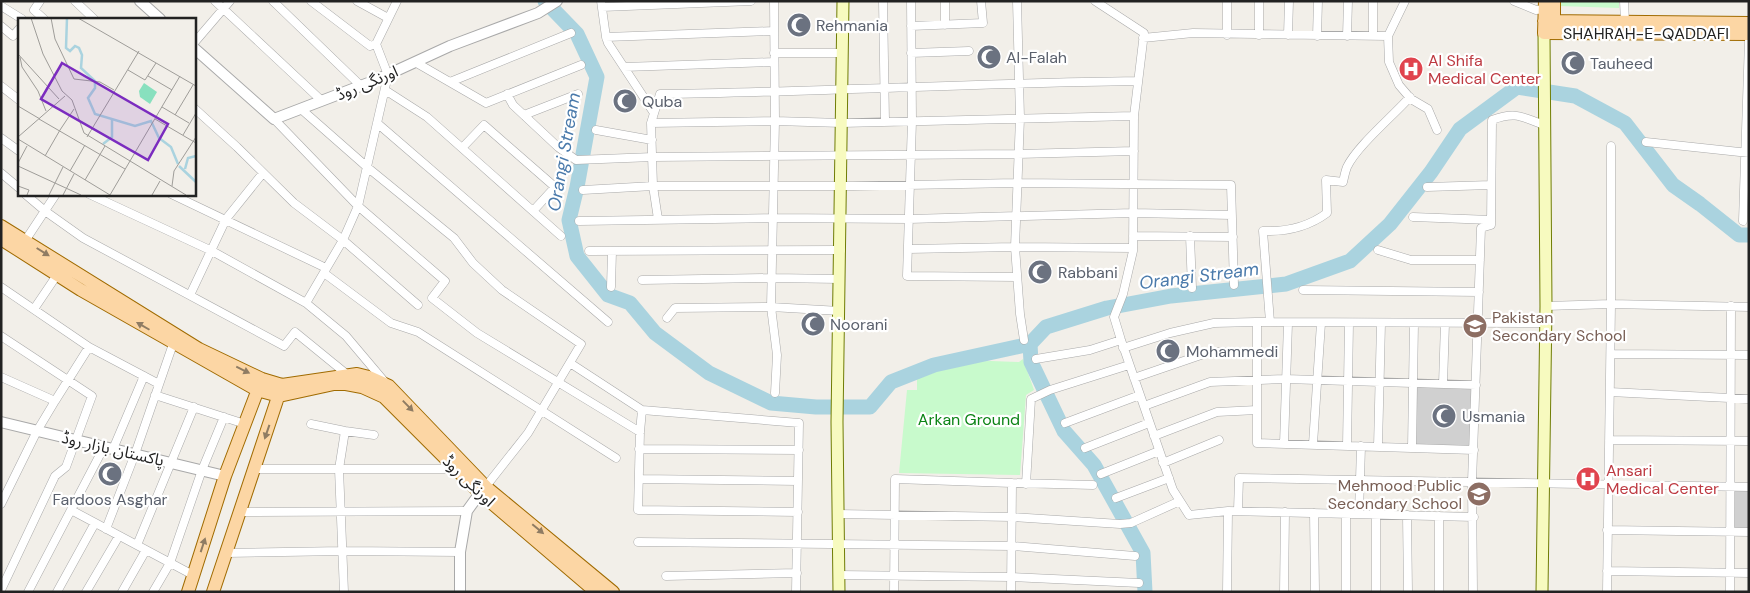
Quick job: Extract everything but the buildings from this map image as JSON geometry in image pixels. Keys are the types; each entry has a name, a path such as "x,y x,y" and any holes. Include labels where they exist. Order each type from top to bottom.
{"main road":[{"path":"839,592 837,422 842,186 843,1"},
{"path":"1542,592 1546,323 1544,127 1548,20"},
{"name":"SHAHRAH-E-QADDAFI","path":"1548,20 1749,23"},
{"name":"SHAHRAH-E-QADDAFI","path":"1548,20 1749,34"},
{"path":"1,226 199,349 260,384"},
{"path":"2,241 173,344 260,384 280,391 357,374 370,376 389,386 483,490 613,592"},
{"path":"188,592 225,476 260,384"},
{"name":"اورنگی روڈ","path":"280,391 346,384 362,387 384,397 456,469 483,490 596,592"},
{"path":"213,592 280,391"}],"street":[{"path":"28,18 40,1"},
{"path":"75,1 93,18"},
{"path":"140,1 159,18"},
{"path":"215,1 322,101"},
{"path":"195,42 230,1"},
{"path":"272,1 361,86"},
{"path":"311,1 370,46 376,44"},
{"path":"357,1 388,18"},
{"path":"306,303 342,240 358,206 388,74 376,44 397,1"},
{"name":"اورنگی روڈ","path":"274,119 361,86 450,46 538,13 556,1"},
{"path":"654,113 606,37 601,4 751,1"},
{"path":"774,1 775,121 771,307 776,355 775,393"},
{"path":"883,1 884,122"},
{"path":"911,1 912,121 907,276 1017,277"},
{"path":"945,1 945,25"},
{"path":"911,26 983,23 981,1"},
{"path":"1018,1 1020,118 1015,247 1024,340"},
{"path":"1095,1 1144,33 1134,116 1133,248 1123,294 1114,317 1173,490 1189,515 1238,511 1474,517"},
{"path":"1227,1 1227,35"},
{"path":"1259,1 1259,35"},
{"path":"1288,36 1289,1"},
{"path":"1317,36 1318,1"},
{"path":"1347,36 1348,1"},
{"path":"1372,36 1373,1"},
{"path":"1405,1 1388,36 1389,62 1399,84 1410,98 1428,109 1436,130"},
{"path":"1514,1 1536,10 1548,20"},
{"path":"1624,1 1624,22"},
{"path":"1,6 20,18"},
{"path":"34,10 43,18"},
{"path":"1,26 16,38"},
{"path":"606,37 774,31"},
{"path":"450,82 571,33"},
{"path":"1143,38 1193,33 1288,36 1388,36"},
{"path":"1743,221 1746,195 1749,41"},
{"path":"195,49 274,119 358,206 445,281 432,298 476,333 559,381 640,432"},
{"path":"911,53 969,51"},
{"path":"774,53 843,53"},
{"path":"415,62 486,102 581,65"},
{"path":"624,67 774,62"},
{"path":"658,219 653,186 651,123 660,94 775,93 1020,82 1137,81"},
{"path":"1,86 18,99"},
{"path":"385,90 427,117 561,236"},
{"path":"507,94 513,105 558,147 576,160 1134,151"},
{"path":"524,115 578,94"},
{"path":"1270,322 1263,231 1285,231 1313,223 1327,213 1326,180 1343,182 1347,167 1355,155 1410,98"},
{"path":"195,109 294,203 342,240 418,305"},
{"path":"301,109 367,167 454,238 474,263 502,290 581,344 528,433 467,511 460,552 460,592"},
{"path":"1473,592 1474,517 1472,482 1481,228 1491,225 1492,120 1502,116 1518,114 1544,127"},
{"path":"651,123 775,121 842,123 1134,116"},
{"path":"377,123 608,322"},
{"path":"462,148 484,125 555,187 533,211"},
{"path":"596,130 652,140"},
{"path":"1,138 18,150"},
{"path":"1646,142 1747,153"},
{"path":"1607,592 1611,354 1610,146"},
{"path":"1,173 18,187"},
{"path":"190,294 226,219 263,173"},
{"path":"583,190 653,186 842,186 1017,183 1231,185 1234,285"},
{"path":"1427,187 1491,185"},
{"path":"26,195 83,238 284,346 295,332 362,387"},
{"path":"25,241 55,195"},
{"path":"91,195 212,251 306,303 346,336 389,386"},
{"path":"173,195 226,219 325,270 391,323 418,332 616,458"},
{"path":"579,221 773,218 909,219 1133,213 1232,215"},
{"path":"1414,217 1491,220"},
{"path":"1133,236 1233,237"},
{"path":"1190,236 1192,288"},
{"path":"908,249 1015,247 1133,248"},
{"path":"589,251 841,250"},
{"path":"1378,250 1412,260 1480,260"},
{"path":"611,287 612,251"},
{"path":"34,310 58,275"},
{"path":"642,280 840,279"},
{"path":"1,288 89,347 159,384"},
{"path":"1304,290 1479,292"},
{"path":"1546,306 1611,304 1749,306"},
{"path":"1730,592 1731,306"},
{"path":"667,318 675,308 771,307 840,311"},
{"path":"1257,322 1257,443 1474,450"},
{"path":"1123,348 1170,333 1214,323 1546,323"},
{"path":"1284,444 1288,323"},
{"path":"1314,444 1321,323"},
{"path":"1347,446 1349,323"},
{"path":"1378,447 1381,323"},
{"path":"1412,448 1414,323"},
{"path":"1443,384 1445,324"},
{"path":"1,336 92,396 66,467 55,476 1,590"},
{"path":"1036,359 1090,350 1121,340"},
{"path":"106,529 135,454 173,344"},
{"path":"1,504 37,431 89,347"},
{"path":"1134,378 1204,354 1257,352"},
{"path":"1611,354 1749,355"},
{"path":"570,362 642,410 799,423 796,592"},
{"path":"1026,484 1031,399 1050,390 1129,365"},
{"path":"28,592 71,510 109,448 144,376"},
{"path":"1,377 54,401"},
{"path":"1144,406 1210,382 1285,379 1476,385"},
{"path":"1610,392 1749,399"},
{"path":"156,395 245,424"},
{"path":"1066,423 1140,395"},
{"path":"137,546 194,407"},
{"path":"642,410 638,510 798,512"},
{"path":"1154,436 1217,412 1258,410"},
{"path":"153,592 170,563 202,470 224,417"},
{"name":"پاکستان بازار روڈ","path":"1,422 225,476"},
{"path":"1085,448 1149,423"},
{"path":"310,424 345,432 374,435"},
{"path":"344,592 340,469 345,432"},
{"path":"1163,463 1219,440"},
{"path":"1609,440 1749,441"},
{"path":"1359,514 1361,446"},
{"path":"640,449 799,450"},
{"path":"1101,474 1159,451"},
{"path":"254,469 456,469"},
{"path":"1116,498 1169,478"},
{"path":"1238,511 1239,478 1749,487"},
{"path":"639,479 798,481"},
{"path":"894,592 894,479 1094,485"},
{"path":"1011,592 1012,483"},
{"path":"838,514 1012,517 1120,524 1131,523 1180,501"},
{"path":"71,510 193,575"},
{"path":"240,512 467,511"},
{"path":"1227,592 1228,511"},
{"path":"1284,592 1285,512"},
{"path":"1314,513 1315,592"},
{"path":"1346,514 1346,592"},
{"path":"1376,514 1376,592"},
{"path":"1407,515 1408,592"},
{"path":"1439,516 1440,592"},
{"path":"57,592 95,523"},
{"path":"1607,530 1749,532"},
{"path":"86,592 118,536"},
{"path":"638,542 1012,546 1135,556"},
{"path":"122,592 146,550"},
{"path":"226,553 460,552"},
{"path":"1607,571 1749,573"},
{"path":"666,576 797,572"},
{"path":"838,575 1011,577 1138,583"}],"shaded area":[{"name":"Usmania","path":"1413,383 1476,385 1474,450 1412,448"},
{"path":"1731,487 1749,487 1749,532 1731,532"}],"green space":[{"path":"1559,1 1619,1 1619,8 1559,6"},
{"name":"Arkan Ground","path":"1023,359 1034,390 1026,395 1020,475 899,473 907,390 917,390 917,379 962,364 982,361 1019,362"}],"waterway":[{"name":"Orangi Stream","path":"545,1 577,34 597,77 577,187 569,220 577,256 608,295 630,303 655,333 709,373 771,403 816,407 870,407 891,382 934,365 1030,344 1046,327 1107,308 1171,296 1286,284 1350,261 1390,224 1431,172 1460,129 1517,87 1575,96 1625,123 1673,185 1739,235 1749,235"},
{"path":"1030,344 1031,362 1064,431 1094,465 1143,553 1145,592"}],"place":[{"name":"Rehmania","path":"799,25"},
{"name":"Al-Falah","path":"989,57"},
{"name":"Tauheed","path":"1573,63"},
{"name":"Al Shifa Medical Center","path":"1411,69"},
{"name":"Quba","path":"625,101"},
{"name":"Rabbani","path":"1040,272"},
{"name":"Noorani","path":"813,324"},
{"name":"Pakistan Secondary School","path":"1475,326"},
{"name":"Mohammedi","path":"1168,351"},
{"name":"Usmania","path":"1444,416"},
{"name":"Fardoos Asghar","path":"110,474"},
{"name":"Ansari Medical Center","path":"1588,479"},
{"name":"Mehmood Public Secondary School","path":"1479,494"}]}
